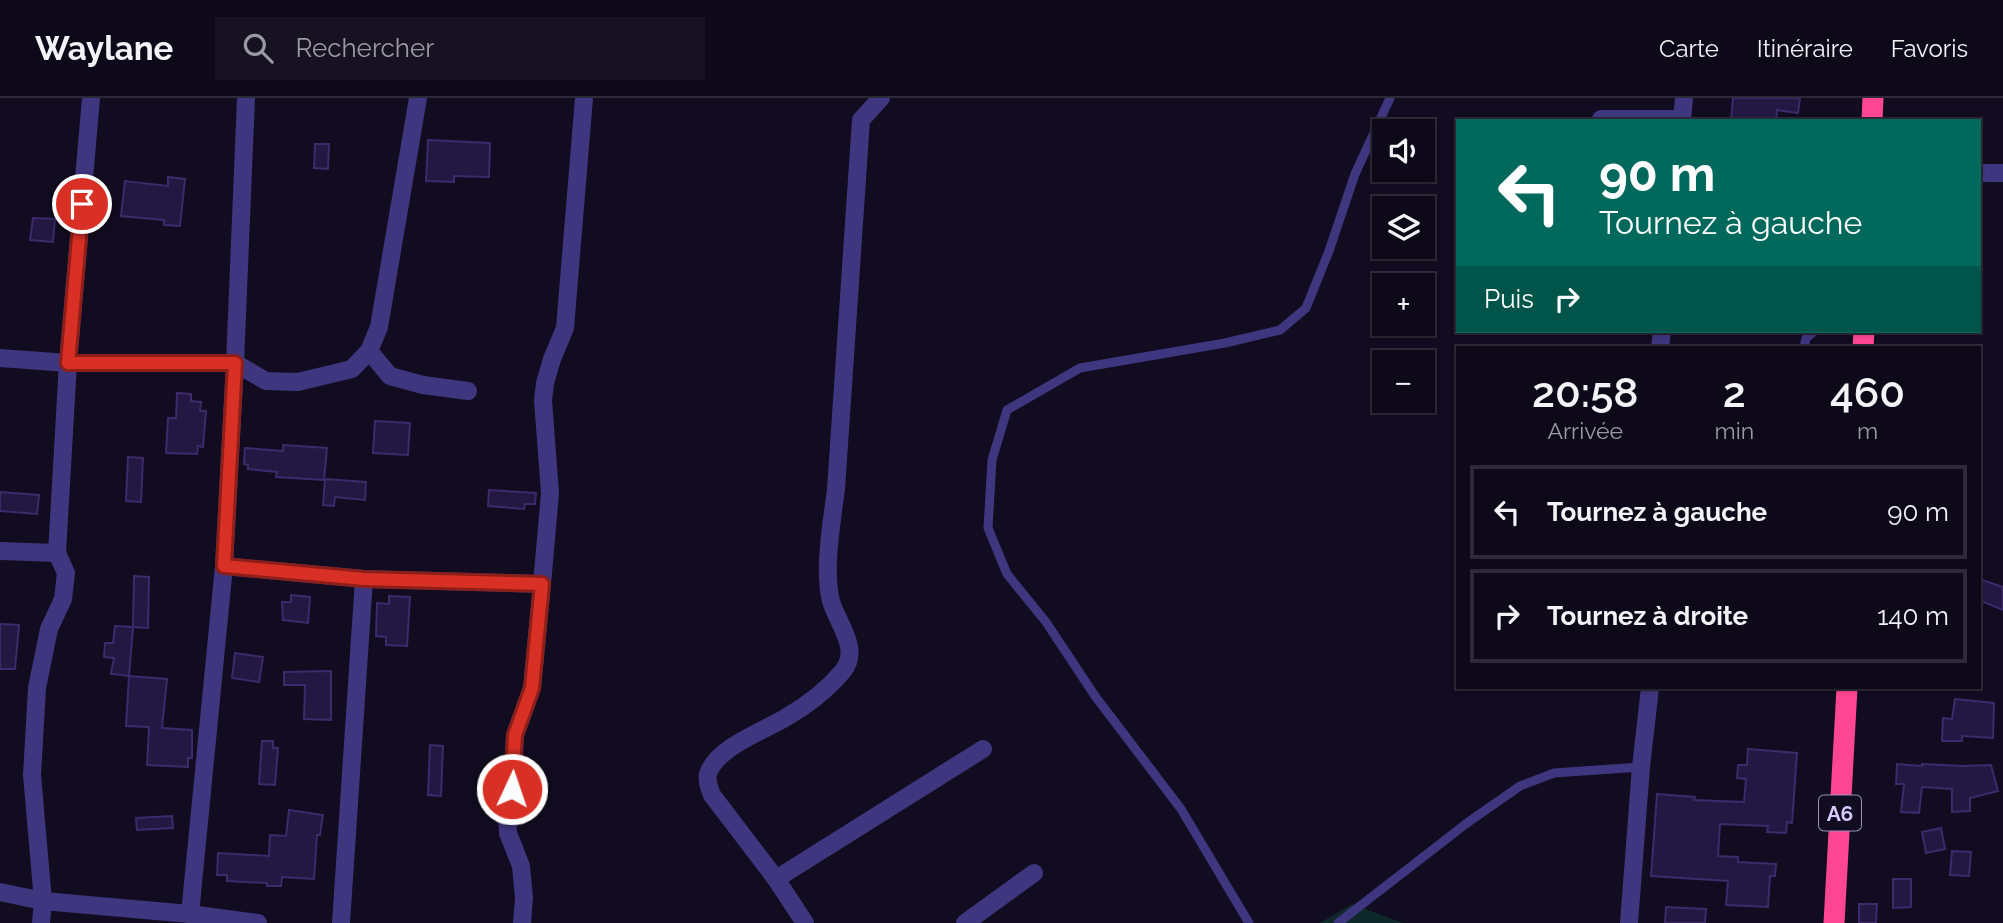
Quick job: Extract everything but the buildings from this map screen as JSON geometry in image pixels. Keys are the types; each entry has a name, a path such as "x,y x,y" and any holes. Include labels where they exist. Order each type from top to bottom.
{"highway":[{"path":"1872,119 1873,98"},
{"name":"A6","path":"1834,923 1847,689"}],"street":[{"path":"41,923 43,901 32,775 37,688 49,629 63,599 66,573 57,553 68,363 91,98"},
{"path":"190,914 224,566 246,98"},
{"path":"0,358 68,363 235,363 266,381 298,382 352,369 369,351 379,327 418,98"},
{"path":"522,923 524,898 521,866 508,834 508,809 515,735 532,688 550,493 543,400 552,359 565,328 584,98"},
{"path":"805,923 776,879 712,795 708,774 728,750 786,718 827,688 845,668 850,657 845,634 830,599 830,531 836,489 861,120 881,98"},
{"path":"1682,119 1684,98"},
{"path":"1981,173 2003,173"},
{"path":"369,351 390,376 423,385 468,391"},
{"path":"0,551 57,553"},
{"path":"224,566 364,579 542,584"},
{"path":"341,923 364,579"},
{"path":"1629,923 1650,689"},
{"path":"776,879 983,749"},
{"path":"965,923 1034,873"},
{"path":"0,892 43,901 258,923"}],"lane":[{"path":"1249,923 1181,809 1007,573 988,528 992,460 1007,411 1080,368 1279,330 1306,307 1329,251 1355,174 1390,98"},
{"path":"1338,923 1520,786 1554,773 1641,767"}],"green space":[{"path":"1352,904 1403,923 1320,923"}],"route":[{"path":"82,204 68,363 235,363 224,566 364,579 542,584 532,688 515,735 512,789"}]}
